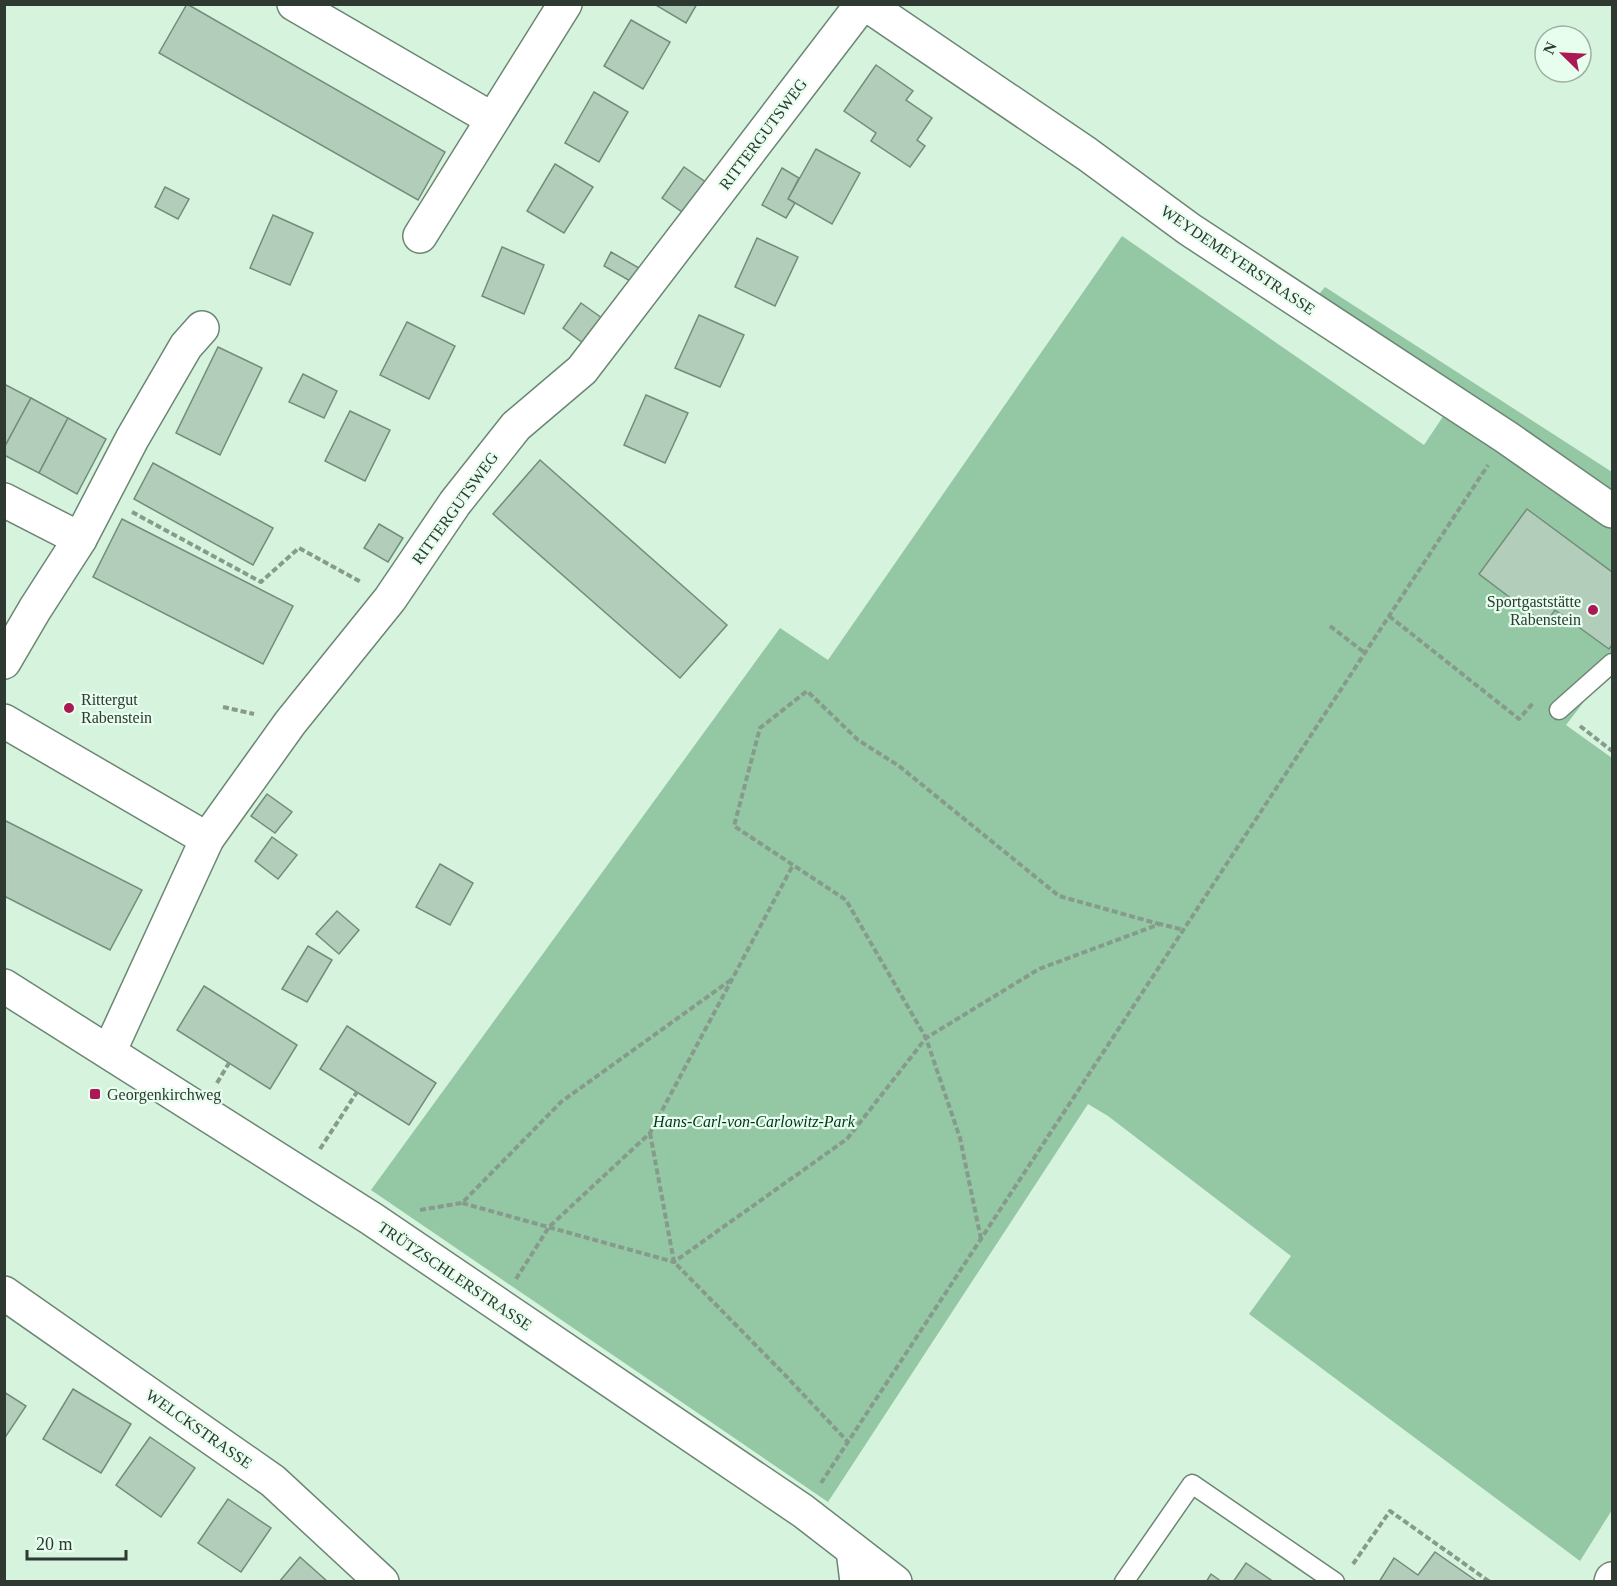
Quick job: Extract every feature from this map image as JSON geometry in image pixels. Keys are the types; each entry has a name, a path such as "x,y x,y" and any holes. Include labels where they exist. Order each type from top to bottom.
{"street":[{"path":"294,4 492,120"},
{"path":"420,236 565,4"},
{"name":"WEYDEMEYERSTRASSE","path":"864,4 1087,154 1189,230 1506,437 1612,511"},
{"name":"RITTERGUTSWEG","path":"109,1052 207,839 290,723 390,599 455,503 516,426 582,370 864,4"},
{"path":"4,662 80,539 132,440 186,346 202,328"},
{"path":"4,500 80,539"},
{"path":"4,721 207,839"},
{"name":"TRÜTZSCHLERSTRASSE","path":"4,986 381,1226 802,1511 855,1566 895,1581"},
{"name":"WELCKSTRASSE","path":"4,1293 273,1481 382,1581"}],"lane":[{"path":"1559,710 1612,663"},
{"path":"1124,1581 1192,1484 1341,1577"}],"path":[{"path":"802,1511 1506,437"},
{"path":"102,496 261,582 299,548 390,599"},
{"path":"1389,616 1519,719"},
{"path":"1330,626 1365,653"},
{"path":"981,1239 960,1138 926,1038 846,900 734,826 760,728 807,691 858,740 899,766 1059,896 1184,930"},
{"path":"515,1280 549,1227 650,1133 793,865"},
{"path":"674,1262 847,1139 926,1038 1039,969 1160,924"},
{"path":"462,1203 561,1102 731,980"},
{"path":"303,1176 357,1092"},
{"path":"650,1133 674,1262"},
{"path":"417,1211 462,1203 674,1262 848,1442"},
{"path":"1341,1577 1390,1511 1490,1581"}],"green space":[{"name":"Hans-Carl-von-Carlowitz-Park","path":"1122,236 1424,445 1446,412 1612,529 1612,665 1566,725 1612,758 1612,1510 1580,1561 1249,1314 1291,1256 1108,1116 1088,1104 828,1502 371,1190 780,628 828,660"},
{"path":"1325,287 1612,472 1612,497 1315,299"}],"building":[{"path":"187,4 445,152 418,200 159,53"},
{"path":"654,4 697,4 686,23"},
{"path":"631,20 670,42 643,89 604,66"},
{"path":"876,65 913,91 906,100 932,118 917,140 925,146 910,167 871,141 876,133 844,111"},
{"path":"594,92 628,112 599,162 565,143"},
{"path":"816,149 860,173 832,224 788,199"},
{"path":"555,164 593,187 564,233 527,211"},
{"path":"684,167 710,185 688,216 662,198"},
{"path":"782,168 799,178 788,199 795,203 786,218 762,205"},
{"path":"165,187 189,199 178,219 155,207"},
{"path":"273,215 313,233 290,285 250,268"},
{"path":"757,238 798,257 775,306 735,287"},
{"path":"502,247 544,265 524,314 482,296"},
{"path":"611,252 646,272 637,285 604,266"},
{"path":"581,303 606,321 587,346 563,328"},
{"path":"699,315 744,335 720,387 675,368"},
{"path":"407,322 455,346 429,399 380,375"},
{"path":"218,347 262,368 220,455 176,433"},
{"path":"303,374 337,391 324,418 289,402"},
{"path":"4,384 31,398 4,448"},
{"path":"646,395 688,413 665,463 624,445"},
{"path":"31,398 68,418 39,473 4,455 4,448"},
{"path":"350,411 390,430 365,481 325,461"},
{"path":"68,418 106,439 77,494 39,473"},
{"path":"540,460 727,625 680,678 493,514"},
{"path":"153,463 273,528 253,565 134,499"},
{"path":"1527,509 1612,572 1612,645 1609,649 1555,610 1545,624 1479,574"},
{"path":"122,519 293,606 263,664 93,577"},
{"path":"379,524 403,538 388,562 364,548"},
{"path":"267,794 292,812 275,833 251,816"},
{"path":"4,820 142,890 110,950 4,896"},
{"path":"272,837 297,855 278,879 255,861"},
{"path":"440,864 473,883 450,925 416,907"},
{"path":"337,911 359,930 339,954 316,934"},
{"path":"308,946 332,960 307,1002 282,989"},
{"path":"204,986 297,1045 270,1089 177,1030"},
{"path":"347,1026 436,1083 409,1125 320,1069"},
{"path":"73,1389 131,1424 101,1473 43,1439"},
{"path":"4,1392 26,1406 4,1439"},
{"path":"150,1437 195,1468 161,1517 116,1485"},
{"path":"228,1499 271,1528 241,1572 198,1543"},
{"path":"1435,1552 1478,1582 1379,1582 1394,1558 1418,1575"},
{"path":"300,1557 328,1582 279,1582"},
{"path":"1246,1563 1274,1582 1233,1582"},
{"path":"1211,1574 1222,1582 1206,1582"}],"place":[{"name":"Sportgaststätte Rabenstein","path":"1593,610"},
{"name":"Rittergut Rabenstein","path":"69,708"},
{"name":"Georgenkirchweg","path":"95,1094"}]}
